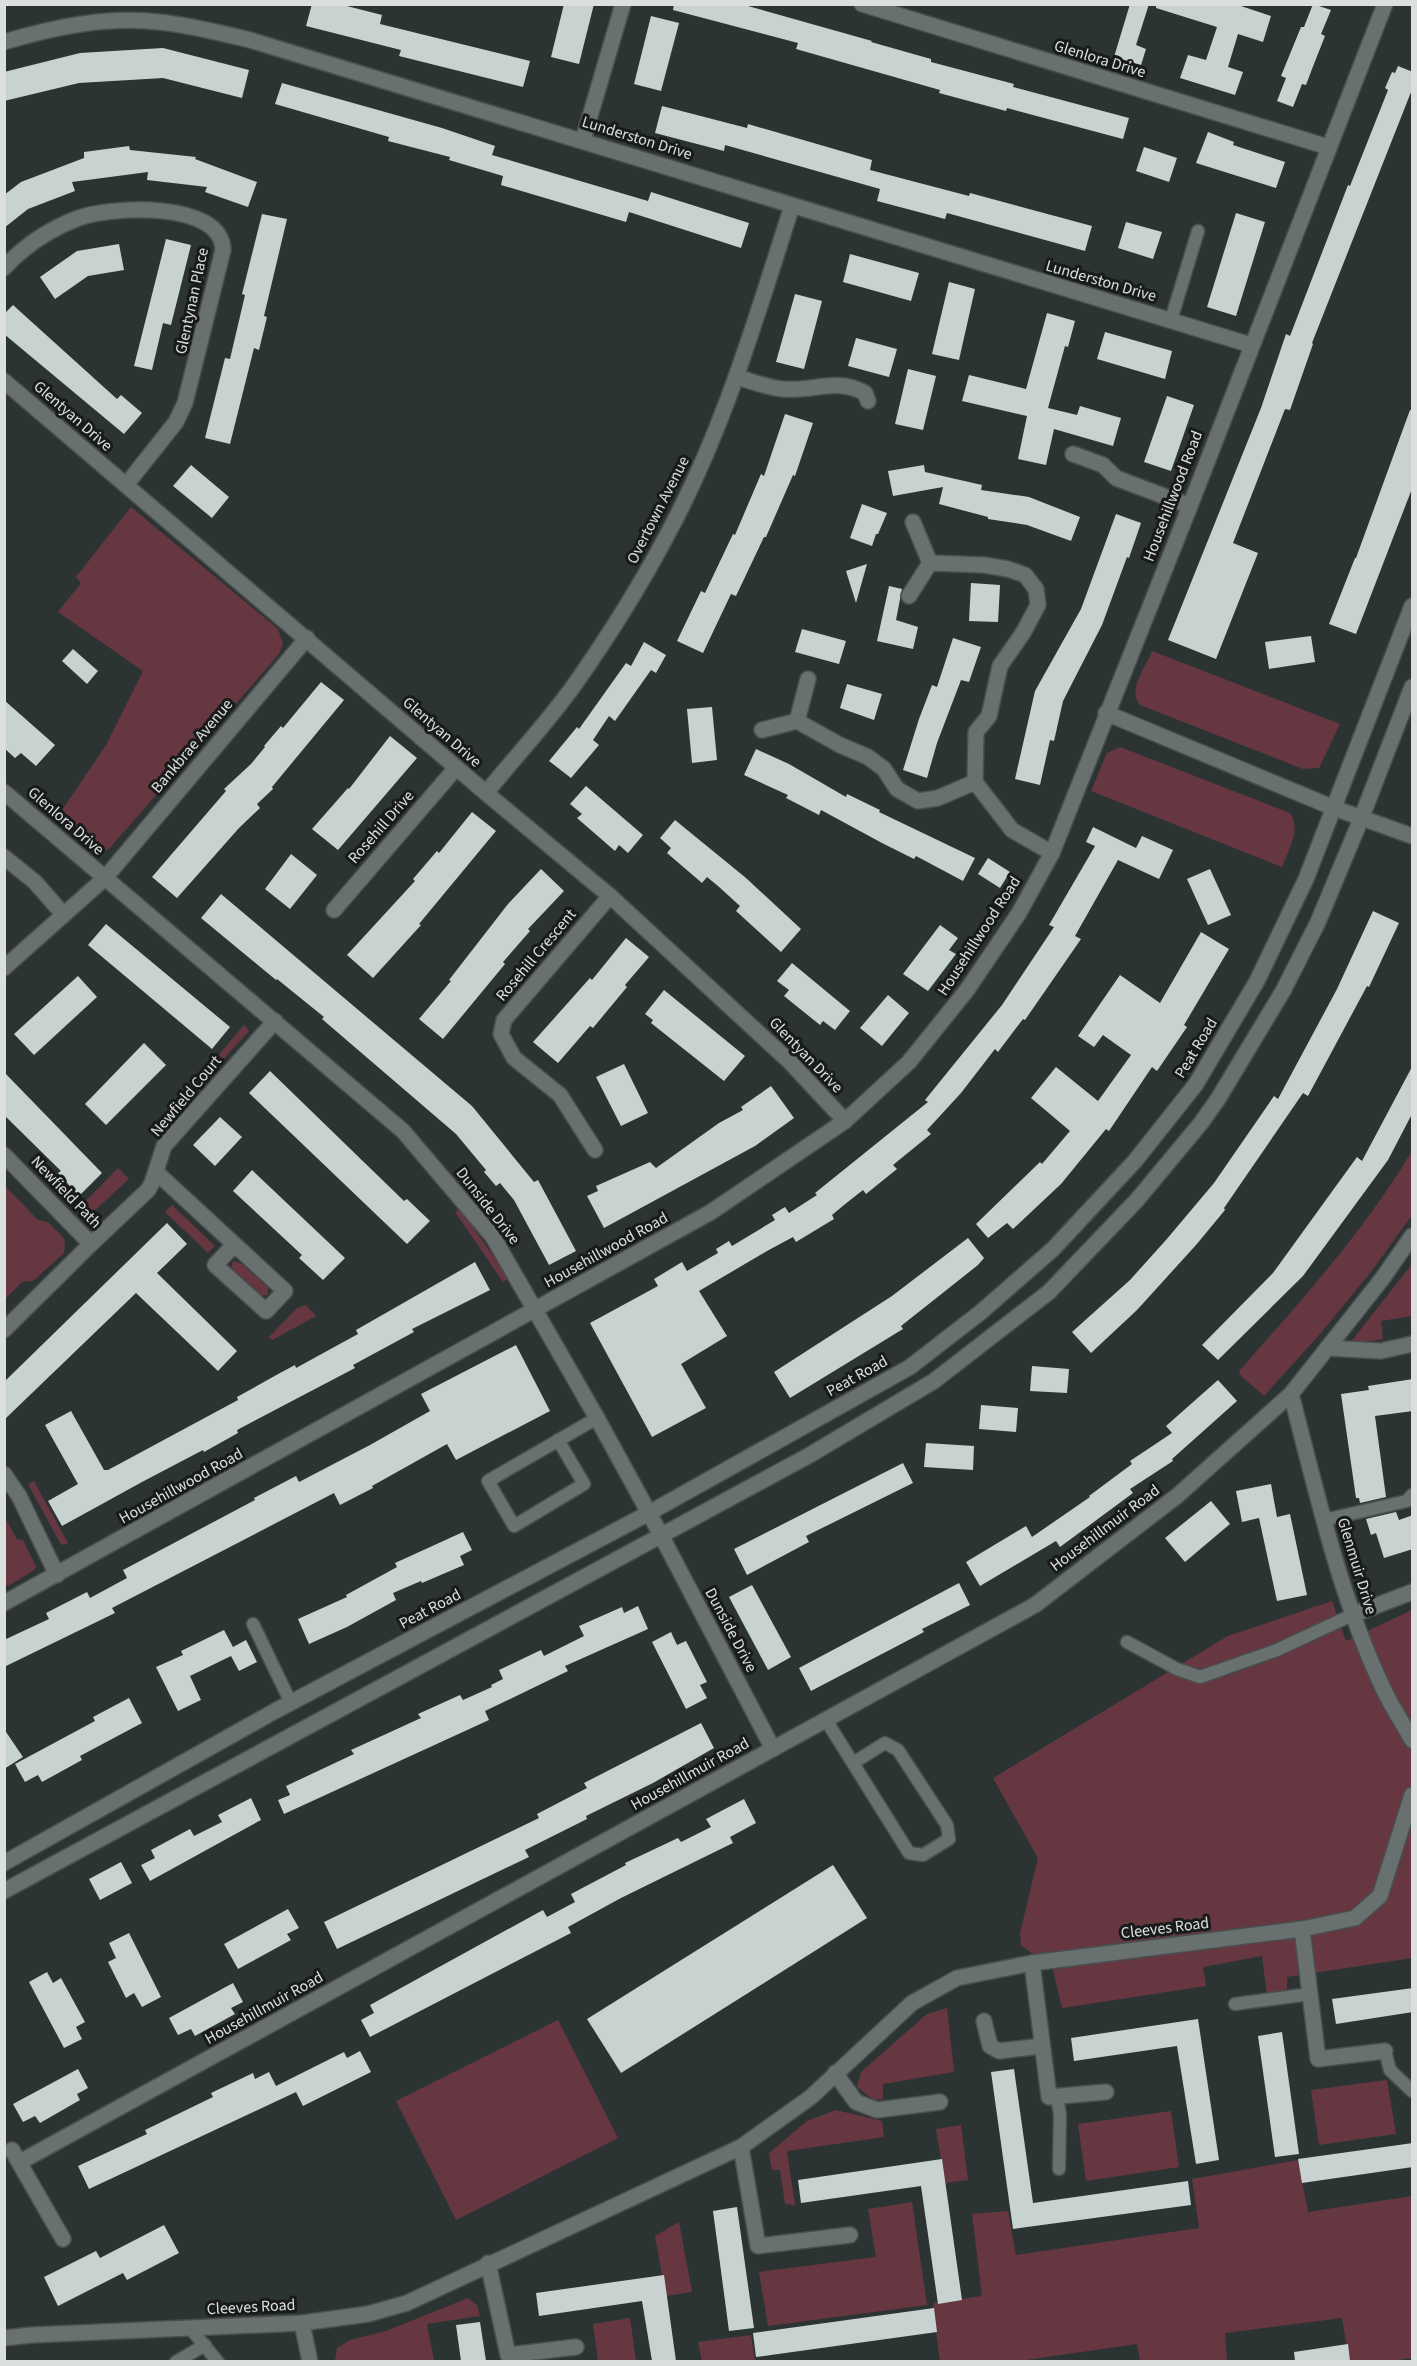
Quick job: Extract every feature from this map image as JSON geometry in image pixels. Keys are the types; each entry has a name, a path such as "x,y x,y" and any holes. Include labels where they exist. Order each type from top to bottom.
{"street":[{"path":"583,140 623,4"},
{"name":"Glenlora Drive","path":"862,4 1328,147"},
{"name":"Househillwood Road","path":"4,1603 711,1212 845,1121 909,1062 967,990 1019,913 1052,853 1385,4"},
{"name":"Lunderston Drive","path":"4,42 52,29 105,21 157,22 250,40 1251,345"},
{"name":"Overtown Avenue","path":"486,794 574,686 636,592 667,536 698,472 737,377 792,206"},
{"name":"Glentynan Place","path":"4,268 29,244 50,231 78,218 108,210 132,208 179,215 204,223 215,230 220,237 223,250 185,403 176,422 126,485"},
{"path":"737,377 783,389 828,384 851,386 866,393 868,401"},
{"name":"Glentyan Drive","path":"4,381 307,638 486,794 610,896 790,1062 845,1121"},
{"path":"1073,454 1103,465 1116,478 1190,506"},
{"path":"913,522 930,563"},
{"path":"909,596 930,563"},
{"path":"930,563 984,565 1008,569 1025,575 1036,589 1038,605 1023,633 999,666 989,716 976,732 975,782 1012,830 1052,853"},
{"name":"Peat Road","path":"4,1863 291,1703 649,1513 910,1367 981,1312 1053,1249 1135,1161 1196,1084 1262,970 1306,879 1413,606"},
{"name":"Bankbrae Avenue","path":"4,968 105,878 307,638"},
{"path":"797,721 808,679"},
{"path":"4,1891 808,1456 934,1381 1057,1283 1137,1200 1218,1099 1283,991 1318,922 1362,819 1413,687"},
{"path":"1106,713 1334,808 1413,836"},
{"path":"762,730 797,721 840,745 868,757 884,769 897,789 918,801 938,798 975,782"},
{"name":"Rosehill Drive","path":"334,910 456,768"},
{"name":"Glenlora Drive","path":"4,792 105,878"},
{"path":"4,857 35,882 63,914"},
{"name":"Dunside Drive","path":"105,878 403,1131 493,1238 662,1536 773,1749"},
{"name":"Rosehill Crescent","path":"595,1150 560,1095 514,1058 501,1034 504,1020 610,896"},
{"name":"Newfield Court","path":"91,1244 148,1190 164,1146 275,1022"},
{"name":"Newfield Path","path":"4,1155 91,1244 4,1330"},
{"path":"156,1172 285,1291 266,1311 215,1265 234,1245"},
{"name":"Househillmuir Road","path":"63,2239 16,2156 773,1749 1035,1605 1178,1496 1291,1394 1413,1236"},
{"path":"1328,1348 1381,1351 1413,1344"},
{"name":"Glenmuir Drive","path":"1291,1394 1352,1615 1383,1689 1413,1740"},
{"path":"4,1474 19,1496 57,1575"},
{"path":"1352,1615 1413,1592"},
{"name":"Cleeves Road","path":"4,2338 42,2334 302,2323 368,2314 407,2302 741,2147 811,2097 912,2003 957,1978 1032,1963 1302,1929 1356,1918 1380,1896 1413,1795"},
{"path":"1302,1929 1318,2059 1385,2051"},
{"path":"1032,1963 1049,2097 1106,2092"},
{"path":"984,2021 990,2046 999,2051 1042,2046"},
{"path":"835,2073 856,2102 877,2110 940,2102"},
{"path":"741,2147 758,2246 850,2235"},
{"path":"488,2263 508,2355 576,2347"},
{"path":"302,2323 310,2361"}],"lane":[{"path":"1171,320 1198,231"},
{"path":"558,1440 584,1484 514,1526 489,1480 558,1440 597,1418"},
{"path":"1324,1520 1407,1501 1413,1496"},
{"path":"1127,1642 1177,1669 1200,1677 1277,1650 1352,1615"},
{"path":"253,1624 291,1703"},
{"path":"826,1720 909,1853 923,1855 949,1839 947,1825 898,1750 885,1743 853,1763"},
{"path":"1235,2004 1310,1995"},
{"path":"1385,2051 1390,2070 1413,2091"},
{"path":"1057,2097 1060,2115 1059,2169"},
{"path":"190,2328 218,2361"},
{"path":"176,2361 205,2345"}],"shaded area":[{"path":"131,507 278,629 283,644 279,654 109,849 95,853 56,819 106,745 143,671 58,612 81,583 76,577"},
{"path":"1152,651 1340,724 1319,768 1303,769 1140,705 1136,693 1137,686"},
{"path":"1120,747 1290,813 1295,826 1294,833 1282,867 1091,791 1107,753"},
{"path":"244,1025 249,1031 201,1084 198,1079"},
{"path":"1412,1151 1412,1215 1374,1268 1321,1333 1264,1396 1239,1374 1240,1370 1353,1237"},
{"path":"118,1168 129,1179 91,1214 82,1205"},
{"path":"5,1186 38,1220 48,1222 64,1238 65,1246 64,1253 33,1281 22,1282 5,1299"},
{"path":"172,1205 215,1246 208,1253 165,1212"},
{"path":"460,1209 509,1278 503,1282 455,1212"},
{"path":"233,1261 242,1264 268,1288 268,1295 258,1296 231,1269"},
{"path":"1412,1264 1412,1316 1381,1321 1383,1339 1350,1343"},
{"path":"306,1305 316,1316 272,1340 269,1337 297,1308"},
{"path":"34,1481 68,1543 63,1545 60,1543 28,1484"},
{"path":"5,1518 17,1539 23,1540 36,1567 8,1586 4,1585"},
{"path":"1332,1601 1346,1641 1412,1610 1412,1958 1287,1977 1287,1990 1267,1995 1262,1956 1203,1967 1206,1986 1062,2008 1053,1970 1021,1945 1020,1933 1038,1858 993,1778 1228,1636"},
{"path":"947,2008 954,2072 883,2084 883,2099 874,2100 857,2087 861,2072 927,2014"},
{"path":"558,2020 618,2138 456,2220 396,2101"},
{"path":"1387,2080 1396,2134 1319,2145 1311,2090"},
{"path":"836,2110 882,2121 884,2137 787,2151 795,2205 785,2204 780,2170 772,2170 769,2153 807,2121"},
{"path":"1171,2111 1179,2167 1086,2181 1078,2124"},
{"path":"961,2125 968,2180 945,2183 936,2129"},
{"path":"1298,2160 1308,2212 1412,2196 1412,2358 1384,2362 1349,2361 1342,2318 1225,2333 1227,2361 1140,2361 1137,2344 1019,2361 940,2361 934,2303 982,2296 972,2214 1008,2211 1016,2255 1199,2228 1192,2179"},
{"path":"912,2202 927,2305 768,2326 759,2272 876,2257 868,2209"},
{"path":"679,2222 692,2292 666,2296 655,2236"},
{"path":"468,2298 477,2305 480,2316 427,2324 434,2361 335,2361 337,2348 350,2340 386,2331"},
{"path":"630,2318 636,2361 598,2361 593,2324"},
{"path":"751,2335 755,2361 702,2361 698,2342"}],"building":[{"path":"312,4 339,4 382,15 380,24 530,61 523,87 399,56 401,50 306,26"},
{"path":"564,4 594,4 579,64 551,57"},
{"path":"674,4 741,4 931,59 931,62 1014,84 1013,87 1129,118 1123,139 1007,108 1006,111 796,49 798,43 673,10"},
{"path":"1130,4 1149,4 1136,45 1146,49 1141,65 1114,57"},
{"path":"1156,4 1235,4 1271,16 1263,42 1238,34 1228,67 1243,72 1235,95 1180,78 1188,55 1206,60 1217,27 1156,8"},
{"path":"1313,4 1331,10 1321,34 1325,36 1306,85 1302,84 1293,107 1277,101 1286,78 1281,76"},
{"path":"651,16 679,23 661,91 634,84"},
{"path":"163,48 249,70 242,98 163,78 79,83 4,101 4,72 80,53"},
{"path":"1398,66 1413,72 1413,87 1312,343 1290,410 1285,409 1233,543 1258,553 1216,659 1168,640 1261,408 1286,334 1290,336 1348,185 1350,186 1388,90 1385,88 1392,72 1395,73"},
{"path":"282,83 442,128 495,146 492,155 648,201 651,192 749,223 741,248 629,212 626,222 501,185 503,176 449,160 450,157 388,141 389,137 275,104"},
{"path":"662,106 747,128 748,124 872,160 870,170 969,196 970,193 1092,226 1085,251 947,213 945,219 877,201 880,189 725,145 724,151 655,133"},
{"path":"1208,132 1234,142 1233,145 1285,162 1276,188 1196,163"},
{"path":"129,146 130,150 196,157 195,159 257,182 248,207 205,192 207,187 147,180 148,172 72,182 75,191 28,209 4,228 4,195 21,182 84,158 84,152"},
{"path":"1144,147 1177,158 1169,182 1136,171"},
{"path":"1236,213 1265,222 1236,316 1207,307"},
{"path":"262,214 287,219 264,316 267,317 259,350 254,348 230,444 205,438 225,358 230,359 245,295 242,294"},
{"path":"1126,222 1162,232 1153,259 1118,248"},
{"path":"166,239 191,245 171,325 163,323 152,370 134,366"},
{"path":"119,244 124,270 88,276 55,299 40,277 77,251"},
{"path":"850,254 919,273 911,301 843,282"},
{"path":"949,282 975,289 959,360 932,354"},
{"path":"795,294 822,301 804,369 776,362"},
{"path":"13,305 117,399 121,395 142,413 124,434 4,334 4,314"},
{"path":"1047,313 1075,321 1068,347 1065,346 1048,408 1077,415 1080,406 1121,418 1113,446 1054,429 1046,465 1018,459 1027,416 962,401 969,375 1026,389"},
{"path":"1105,332 1172,351 1165,379 1097,359"},
{"path":"856,338 897,349 889,377 848,366"},
{"path":"908,369 936,376 923,430 895,424"},
{"path":"1167,396 1194,405 1171,471 1144,462"},
{"path":"1410,410 1413,410 1413,486 1356,634 1329,624 1356,558"},
{"path":"785,414 813,423 795,476 793,475 766,537 736,596 731,594 703,653 677,641 701,591 705,593 733,534 735,535 761,474 764,476"},
{"path":"191,465 229,497 212,518 173,486"},
{"path":"924,465 925,472 982,485 981,490 1029,497 1080,517 1071,541 1027,525 988,519 988,517 939,504 943,487 893,496 888,471"},
{"path":"862,504 887,513 872,546 850,538"},
{"path":"1116,514 1141,523 1129,558 1127,557 1102,625 1063,701 1054,741 1050,740 1040,785 1015,779 1035,691 1081,609"},
{"path":"867,564 856,603 846,571"},
{"path":"971,583 1000,585 998,622 969,621"},
{"path":"889,586 902,589 896,620 918,627 913,649 877,641"},
{"path":"802,629 846,641 839,664 795,652"},
{"path":"1311,636 1315,662 1269,669 1265,642"},
{"path":"953,638 981,647 969,682 961,680 937,743 927,778 903,770 919,719 932,685 937,687"},
{"path":"644,642 666,655 656,673 651,670 615,721 609,716 593,740 599,745 571,778 549,761 577,727 579,729 626,663 631,666"},
{"path":"73,649 98,671 87,684 62,661"},
{"path":"321,682 344,700 272,787 273,789 257,804 260,808 239,828 177,898 152,877 226,791 224,789 251,764 281,726 283,728"},
{"path":"847,684 882,694 874,720 840,708"},
{"path":"4,700 55,745 36,766 21,753 15,758 4,748"},
{"path":"712,707 717,760 692,763 687,709"},
{"path":"390,736 417,758 338,850 312,829 349,789"},
{"path":"756,749 789,764 846,797 847,794 975,858 963,881 916,856 914,859 882,843 821,810 819,815 786,798 788,795 744,775"},
{"path":"586,786 643,835 628,853 619,845 615,851 577,818 582,814 570,804"},
{"path":"472,812 496,831 419,924 421,925 373,978 347,955 415,881 413,879 437,851 439,853"},
{"path":"675,820 746,878 801,929 781,952 736,911 740,906 718,886 707,877 702,883 667,853 671,848 660,838"},
{"path":"1093,827 1136,848 1142,836 1173,850 1159,879 1118,860 1075,936 1081,939 1025,1020 1023,1019 998,1052 995,1049 961,1093 927,1130 931,1134 893,1165 897,1169 866,1194 863,1190 844,1205 832,1215 834,1219 796,1242 793,1237 699,1291 727,1336 681,1364 706,1408 652,1437 590,1323 658,1286 654,1279 682,1262 687,1271 718,1253 716,1249 729,1241 732,1246 775,1220 772,1215 785,1207 789,1213 817,1195 815,1193 928,1102 925,1100 1002,1005 1054,927 1049,925 1095,846 1086,842"},
{"path":"291,854 317,875 290,909 265,889"},
{"path":"988,858 1010,872 1000,888 978,874"},
{"path":"541,869 564,891 528,929 530,931 503,962 505,964 443,1039 419,1019 451,981 449,980 508,904"},
{"path":"1210,869 1231,915 1208,925 1187,879"},
{"path":"221,894 472,1106 534,1182 538,1180 576,1251 549,1265 514,1200 500,1183 496,1186 484,1172 486,1170 456,1134 322,1019 324,1017 201,918"},
{"path":"1373,911 1399,923 1369,987 1367,986 1308,1096 1303,1093 1224,1208 1225,1210 1196,1245 1137,1310 1091,1353 1072,1332 1130,1280 1166,1240 1214,1183 1274,1096 1278,1099 1337,989"},
{"path":"106,924 230,1027 212,1049 88,945"},
{"path":"940,925 958,938 949,950 956,954 928,991 903,974"},
{"path":"1201,932 1229,949 1184,1025 1187,1027 1157,1071 1152,1067 1109,1131 1106,1129 1061,1184 1013,1229 1007,1223 988,1238 976,1224 1040,1162 1042,1164 1070,1131 1031,1098 1056,1067 1098,1101 1131,1055 1103,1035 1094,1047 1078,1036 1120,975 1160,1003"},
{"path":"626,938 649,957 593,1028 590,1026 558,1063 533,1042 590,978 592,980"},
{"path":"792,963 850,1011 835,1030 823,1021 820,1025 784,996 789,990 777,981"},
{"path":"78,976 97,997 34,1055 14,1034"},
{"path":"664,990 745,1056 724,1081 651,1023 653,1020 645,1014"},
{"path":"888,995 909,1013 882,1046 860,1028"},
{"path":"144,1043 166,1065 106,1125 85,1104"},
{"path":"624,1064 648,1113 621,1126 596,1077"},
{"path":"1413,1065 1413,1112 1388,1160 1303,1276 1218,1360 1202,1345 1273,1273 1357,1157 1362,1161"},
{"path":"270,1071 404,1201 407,1199 430,1221 407,1244 249,1093"},
{"path":"4,1072 102,1173 79,1196 58,1173 61,1171 4,1115"},
{"path":"771,1086 794,1118 755,1146 604,1228 587,1196 598,1191 596,1186 650,1162 656,1168 719,1123 743,1110 741,1107"},
{"path":"220,1117 242,1137 215,1166 193,1145"},
{"path":"252,1170 345,1258 323,1280 299,1258 302,1255 233,1191"},
{"path":"167,1223 187,1244 157,1273 237,1351 218,1371 136,1293 4,1420 4,1382"},
{"path":"968,1238 984,1258 978,1265 901,1326 903,1329 790,1398 774,1372 892,1296"},
{"path":"475,1262 490,1290 412,1329 414,1332 353,1365 355,1368 237,1430 238,1433 204,1452 203,1450 62,1526 48,1501 78,1484 45,1425 71,1411 104,1470 108,1470 238,1400 237,1397 280,1373 295,1365 296,1368 358,1334 356,1330"},
{"path":"516,1345 550,1411 456,1460 447,1444 340,1505 334,1493 112,1608 115,1613 4,1667 4,1640 49,1619 46,1613 87,1592 90,1598 127,1578 123,1570 296,1476 299,1482 430,1411 421,1394"},
{"path":"1032,1366 1069,1369 1067,1393 1030,1391"},
{"path":"1413,1379 1413,1411 1375,1416 1386,1497 1360,1503 1359,1498 1356,1498 1341,1394 1369,1390 1368,1386"},
{"path":"1218,1380 1237,1401 1172,1459 1173,1461 1130,1489 1133,1493 1060,1547 1056,1541 980,1586 966,1562 1026,1526 1032,1537 1090,1497 1132,1464 1130,1461 1172,1433 1166,1426"},
{"path":"981,1405 1018,1408 1016,1432 979,1429"},
{"path":"926,1443 974,1446 973,1470 924,1467"},
{"path":"903,1463 913,1483 806,1536 809,1542 747,1575 734,1549"},
{"path":"1271,1484 1277,1517 1290,1514 1307,1595 1277,1601 1259,1518 1242,1522 1236,1491"},
{"path":"1211,1501 1230,1524 1185,1562 1165,1538"},
{"path":"1396,1512 1399,1520 1413,1515 1413,1549 1384,1558 1376,1533 1371,1535 1366,1519"},
{"path":"463,1532 472,1550 460,1556 464,1565 393,1593 396,1600 347,1627 309,1644 298,1619 347,1597 346,1595 397,1567 395,1563"},
{"path":"959,1583 970,1605 922,1629 924,1632 811,1691 799,1668"},
{"path":"752,1585 791,1657 768,1670 729,1597"},
{"path":"638,1606 648,1629 565,1666 568,1671 485,1711 489,1720 284,1814 278,1800 290,1795 286,1786 354,1754 351,1750 421,1718 418,1714 460,1695 463,1700 492,1687 491,1685 503,1679 499,1670 541,1650 544,1656 584,1636 579,1626 622,1607 624,1613"},
{"path":"224,1630 233,1647 246,1640 257,1662 239,1671 231,1656 190,1676 201,1700 178,1711 156,1667 183,1655 181,1651"},
{"path":"671,1632 677,1645 686,1641 707,1682 700,1685 707,1698 686,1709 652,1642"},
{"path":"129,1698 142,1723 80,1756 82,1760 42,1782 38,1775 25,1782 15,1764 95,1721 93,1717"},
{"path":"701,1723 714,1748 653,1783 586,1816 587,1819 525,1850 529,1857 337,1949 324,1922 539,1818 537,1814 587,1788 584,1783"},
{"path":"4,1729 23,1757 4,1769"},
{"path":"251,1798 261,1820 150,1881 141,1865 155,1858 151,1850 190,1829 194,1836 222,1822 218,1815"},
{"path":"744,1799 756,1823 730,1837 733,1843 621,1898 568,1927 571,1933 370,2037 361,2020 374,2013 370,2005 543,1910 547,1917 575,1902 571,1894 626,1865 625,1863 678,1838 681,1842 711,1827 706,1819"},
{"path":"121,1862 132,1883 100,1900 89,1879"},
{"path":"833,1865 867,1918 621,2073 587,2019"},
{"path":"288,1909 299,1928 287,1934 291,1940 238,1969 224,1944"},
{"path":"129,1933 161,1997 142,2007 134,1993 126,1998 108,1962 116,1958 109,1943"},
{"path":"47,1972 53,1983 61,1978 85,2022 76,2027 82,2039 64,2048 29,1982"},
{"path":"233,1983 243,2002 231,2008 235,2014 195,2036 191,2029 178,2035 169,2018"},
{"path":"1413,1988 1413,2012 1336,2024 1332,1999"},
{"path":"1198,2019 1219,2160 1196,2164 1177,2046 1074,2061 1071,2038"},
{"path":"1282,2032 1299,2154 1275,2157 1258,2036"},
{"path":"360,2051 371,2072 303,2106 296,2092 89,2189 78,2166 147,2134 145,2130 213,2097 211,2093 253,2073 255,2079 269,2072 276,2086 344,2052 347,2058"},
{"path":"78,2069 88,2088 77,2094 80,2100 40,2123 35,2116 23,2122 13,2104"},
{"path":"1014,2069 1033,2203 1188,2181 1191,2205 1013,2229 991,2072"},
{"path":"1413,2143 1413,2167 1302,2183 1298,2159"},
{"path":"942,2159 962,2300 938,2304 921,2186 801,2203 798,2180"},
{"path":"737,2207 754,2328 729,2331 713,2211"},
{"path":"164,2225 179,2253 127,2280 123,2273 58,2306 44,2277 96,2251 100,2258"},
{"path":"664,2275 676,2361 652,2361 642,2301 539,2316 536,2293"},
{"path":"934,2308 937,2332 756,2357 753,2333"},
{"path":"480,2322 486,2361 461,2361 456,2325"},
{"path":"1348,2344 1350,2361 1295,2361 1294,2352"}]}
